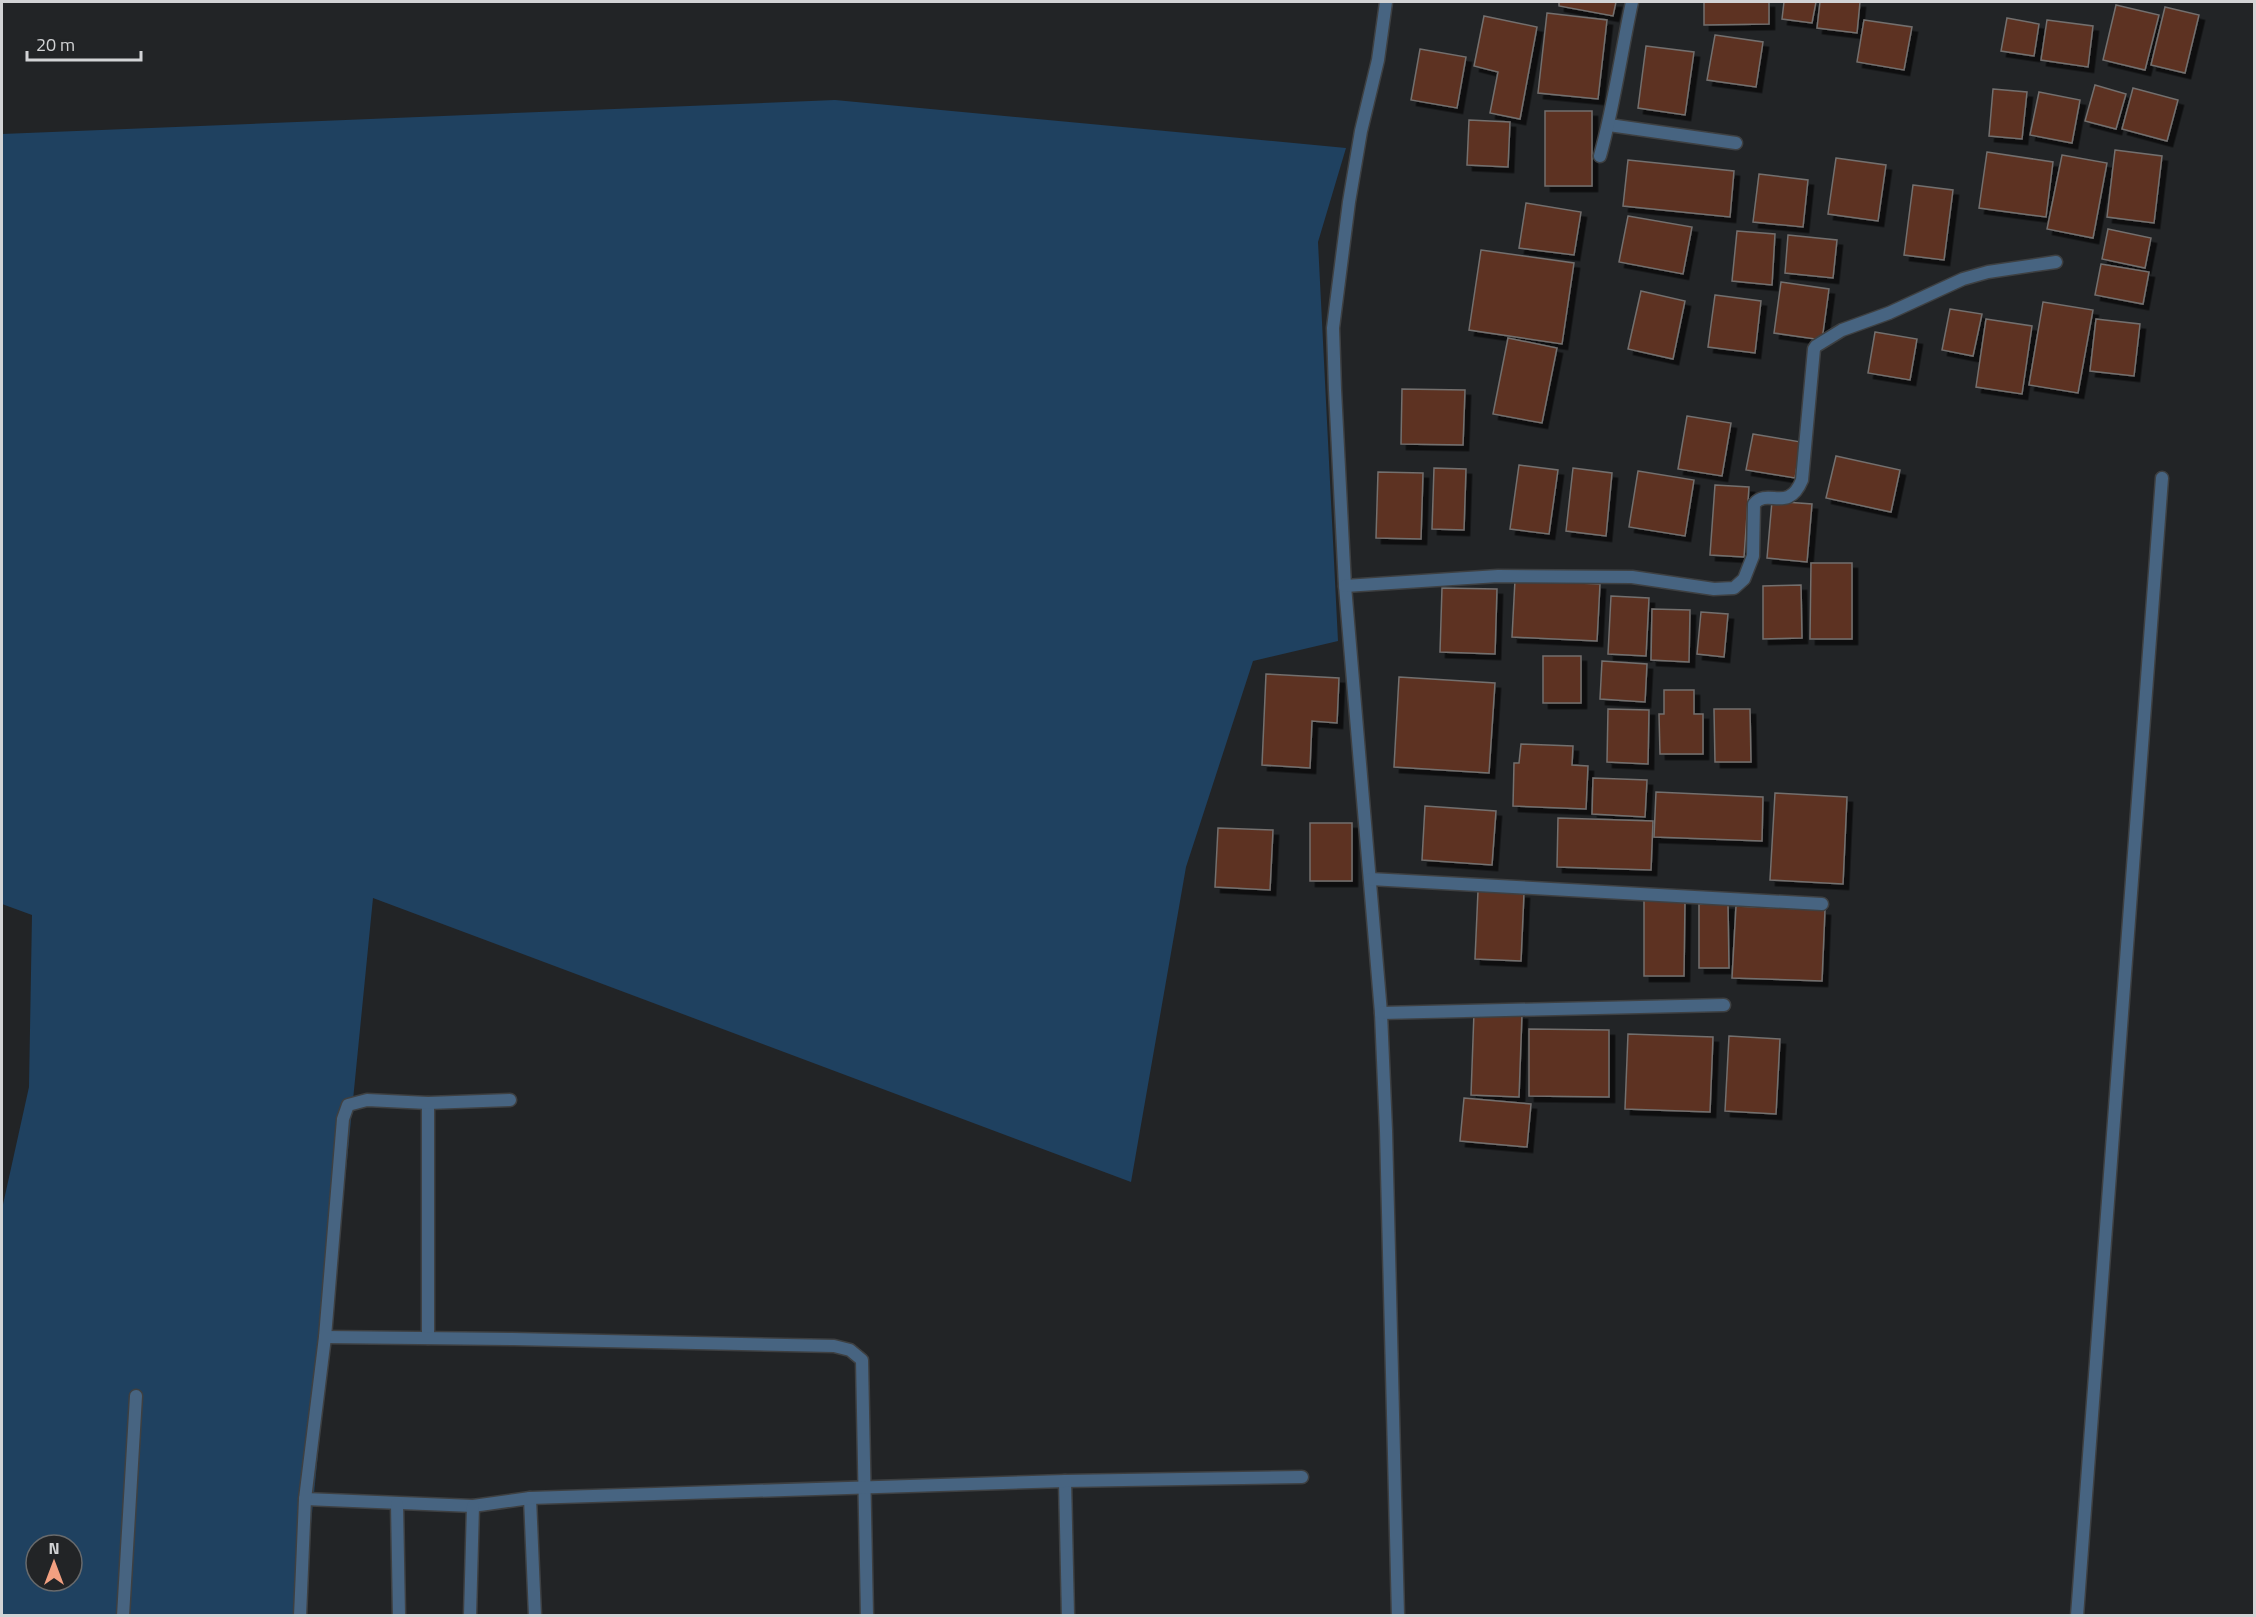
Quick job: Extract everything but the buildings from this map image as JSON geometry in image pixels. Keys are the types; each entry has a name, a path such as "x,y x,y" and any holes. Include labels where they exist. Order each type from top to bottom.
{"street":[{"path":"1386,2 1378,60 1361,131 1349,202 1333,328 1346,586 1381,1013 1398,1616"},
{"path":"1600,156 1609,125 1617,72 1632,2"},
{"path":"1609,125 1736,142"},
{"path":"1346,586 1509,576 1632,577 1714,589 1734,588 1744,579 1753,556 1754,504 1760,499 1792,496 1797,492 1802,480 1816,346 1842,330 1889,313 1963,279 1988,272 2056,262"},
{"path":"2077,1616 2162,478"},
{"path":"1370,879 1822,904"},
{"path":"1381,1013 1724,1005"},
{"path":"300,1616 305,1499 325,1337 343,1119 348,1105 367,1100 428,1103 510,1100"},
{"path":"428,1103 428,1338"},
{"path":"325,1337 834,1346 850,1350 862,1360 867,1616"},
{"path":"123,1616 136,1396"},
{"path":"305,1499 473,1506 530,1498 1065,1481 1302,1477"},
{"path":"1065,1481 1068,1616"},
{"path":"530,1498 535,1616"},
{"path":"397,1504 399,1616"},
{"path":"470,1616 473,1506"}],"shaded area":[{"path":"835,100 1346,148 1318,242 1338,641 1253,661 1186,867 1131,1182 373,898 302,1615 2,1615 2,1209 29,1087 32,915 2,904 2,134"}]}
